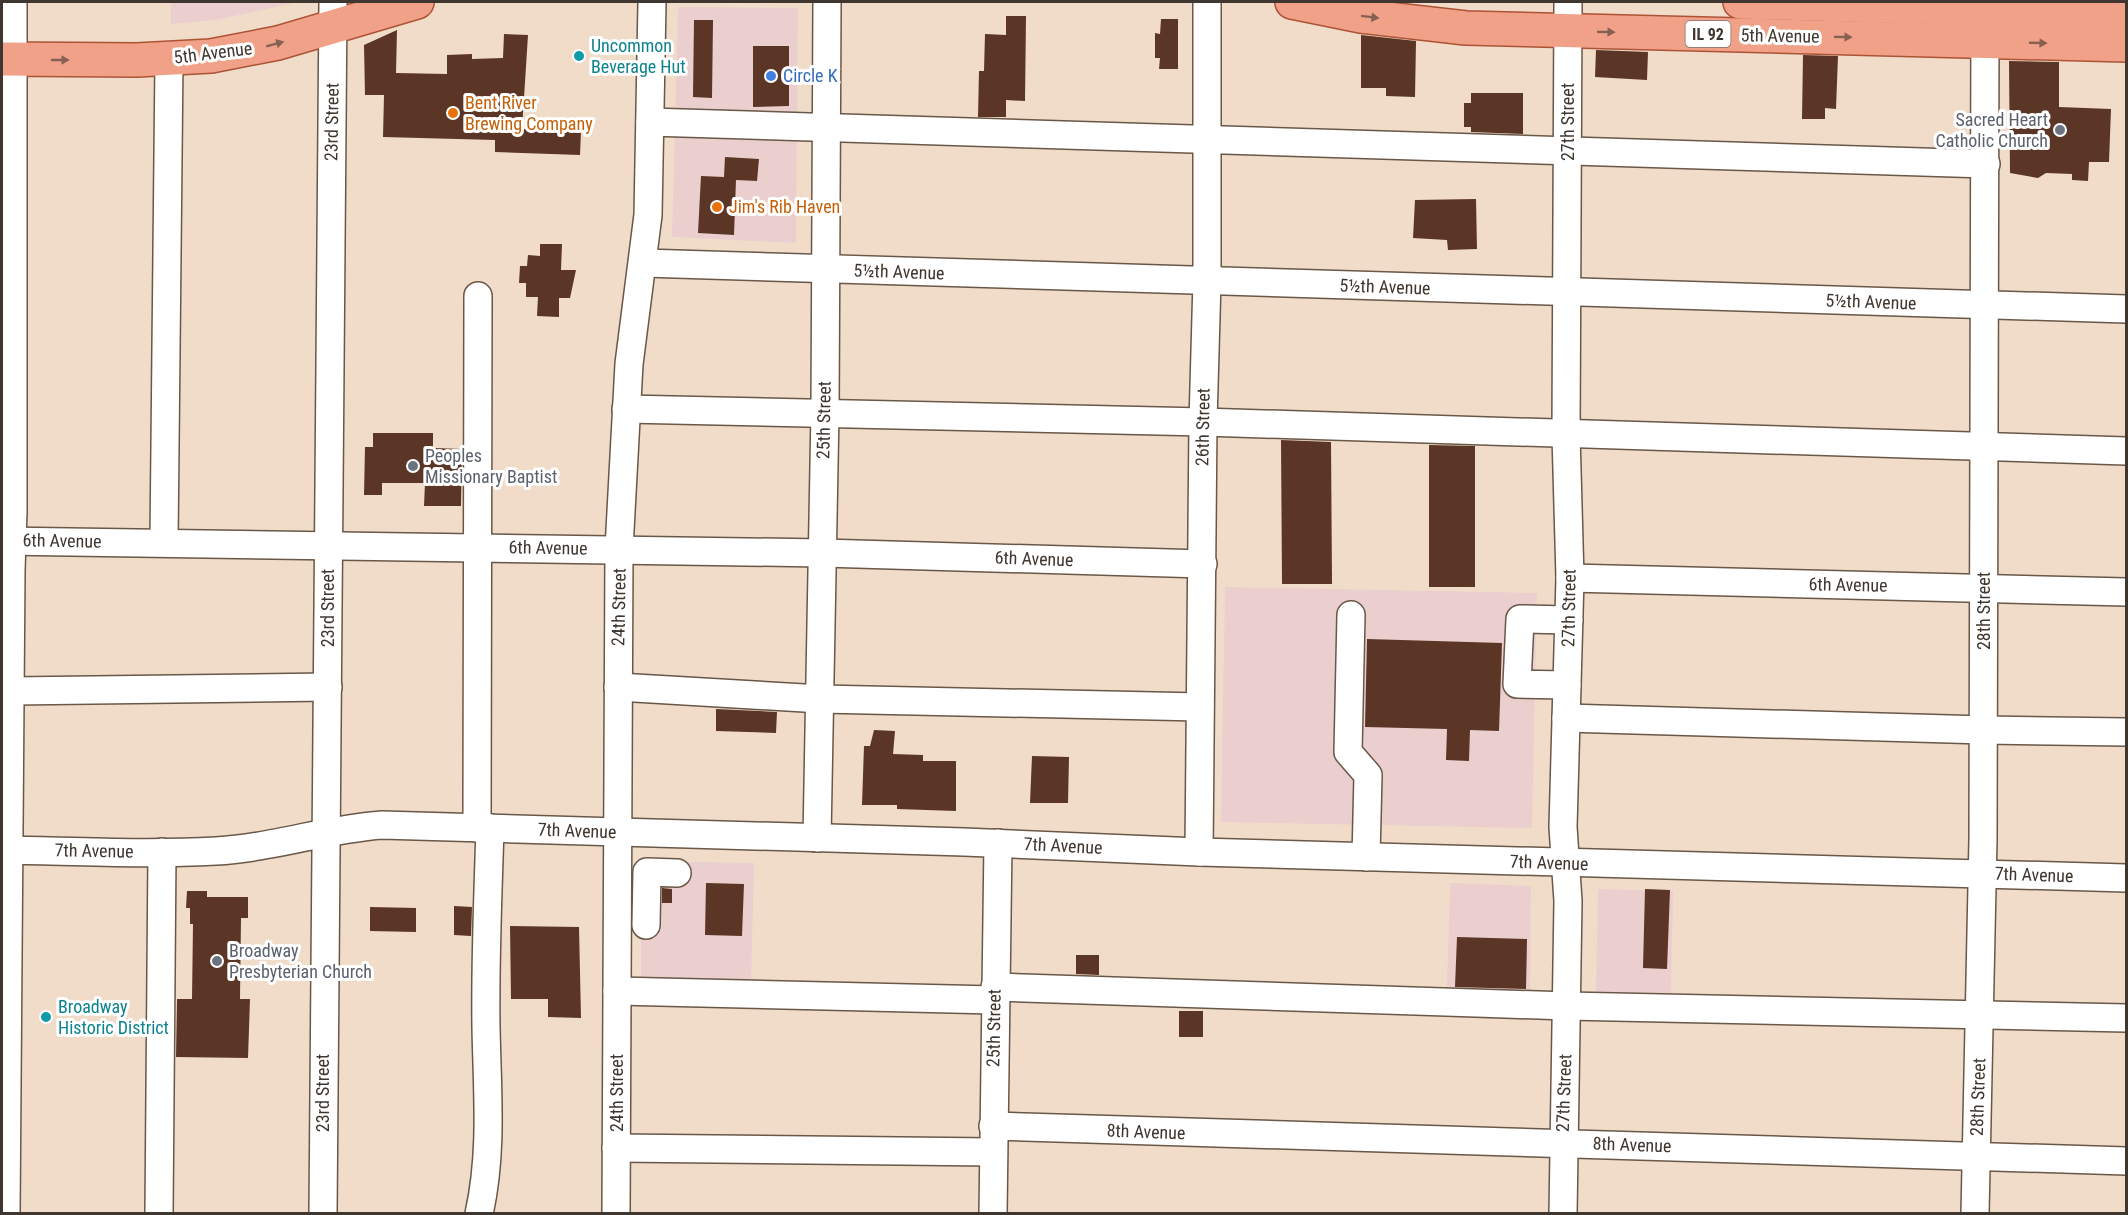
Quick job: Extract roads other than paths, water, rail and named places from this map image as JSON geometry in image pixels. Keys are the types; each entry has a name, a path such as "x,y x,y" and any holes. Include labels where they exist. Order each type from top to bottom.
{"main road":[{"name":"5th Avenue","path":"7,59 169,60 245,51 333,13 417,2"},
{"name":"5th Avenue","path":"1292,2 1361,16 1466,28 1568,16 1985,41 2127,45"},
{"name":"5th Avenue","path":"1740,2 2127,13"}],"street":[{"path":"6,1214 5,850 12,690 7,541 7,59 13,2"},
{"name":"24th Street","path":"616,1214 619,549 626,409 648,215 652,2"},
{"name":"25th Street","path":"818,838 825,412 827,2"},
{"name":"26th Street","path":"1199,852 1203,422 1207,281 1207,2"},
{"name":"28th Street","path":"1975,1214 1981,1014 1984,730 1985,9"},
{"name":"23rd Street","path":"322,1214 333,13"},
{"name":"27th Street","path":"1563,1214 1568,1006 1566,863 1563,827 1570,578 1566,435 1568,16"},
{"path":"164,542 169,60"},
{"path":"650,122 1568,149 1986,164"},
{"name":"5½th Avenue","path":"644,263 2127,309"},
{"path":"478,296 479,547 489,1123 487,1179 479,1214"},
{"path":"626,409 1203,422 2127,451"},
{"name":"6th Avenue","path":"7,541 619,549 1203,564"},
{"name":"6th Avenue","path":"1570,578 2127,592"},
{"path":"1351,615 1348,752 1368,775 1366,858"},
{"path":"1567,686 1518,684 1520,619 1569,620"},
{"path":"12,690 328,687"},
{"path":"618,687 820,699 1200,707"},
{"path":"1566,718 2127,732"},
{"name":"7th Avenue","path":"5,850 216,851 262,846 324,832 382,825 998,843 1366,858 2127,878"},
{"name":"25th Street","path":"993,1214 994,993 998,843"},
{"path":"159,1214 162,852"},
{"path":"646,925 647,872 677,873"},
{"path":"617,991 994,993 2127,1018"},
{"name":"8th Avenue","path":"616,1148 993,1139 1563,1143 2127,1161"}],"place":[{"name":"Uncommon Beverage Hut","path":"579,56"},
{"name":"Circle K","path":"771,76"},
{"name":"Bent River Brewing Company","path":"453,113"},
{"name":"Sacred Heart Catholic Church","path":"2060,130"},
{"name":"Jim's Rib Haven","path":"717,207"},
{"name":"Peoples Missionary Baptist","path":"413,466"},
{"name":"Broadway Presbyterian Church","path":"217,961"},
{"name":"Broadway Historic District","path":"46,1017"}]}
